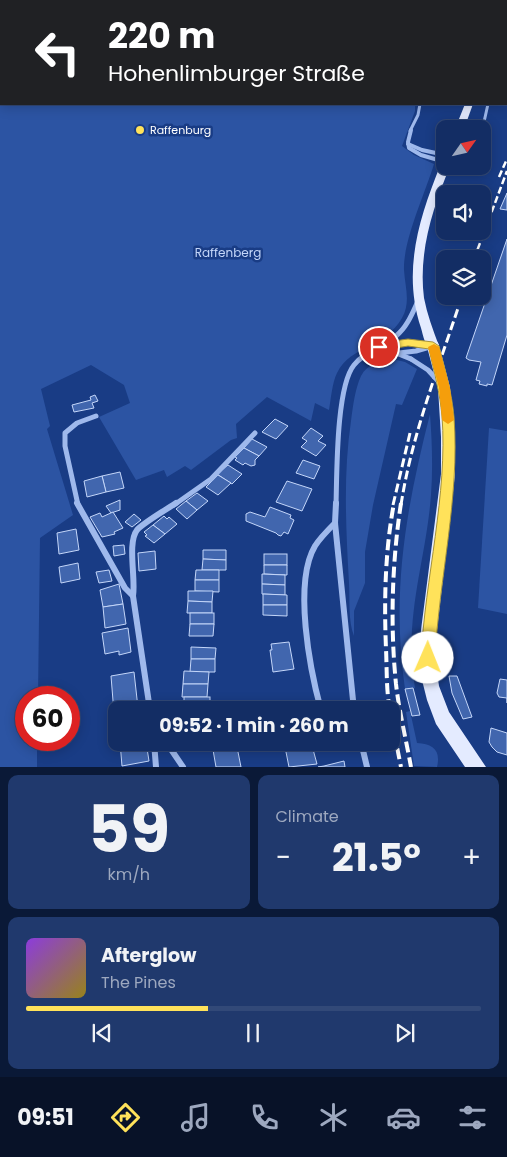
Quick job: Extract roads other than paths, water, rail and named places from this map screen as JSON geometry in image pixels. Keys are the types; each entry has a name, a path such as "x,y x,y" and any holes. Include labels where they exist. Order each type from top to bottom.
{"main road":[{"path":"463,120 469,105"},
{"path":"441,175 428,211 418,257 420,298 444,388 448,426 447,484 430,617 428,672 435,700 444,721 458,745 477,767"}],"street":[{"path":"420,105 408,136 409,148 415,153 436,161"},
{"path":"485,120 488,105"},
{"path":"408,144 436,153"},
{"path":"352,701 335,523 341,416 347,379 354,365 395,337 405,327 420,298"},
{"path":"379,347 399,343 433,346"},
{"path":"361,359 380,353 414,351 433,346"},
{"path":"393,352 411,359 428,370 444,388"},
{"path":"96,416 77,423 65,433 76,501 124,588 133,596"},
{"path":"149,701 133,596 135,584 132,542 137,530 211,479 255,433"},
{"path":"319,701 312,674 305,575 314,548 335,523"},
{"path":"154,751 156,767"},
{"path":"172,751 183,767"},
{"path":"363,751 367,767"}],"railway":[{"path":"499,177 507,159"},
{"path":"477,250 507,171"},
{"path":"401,505 419,425 459,305"},
{"path":"393,505 410,433"},
{"path":"389,701 385,594 387,557 394,503"},
{"path":"401,503 394,571 393,639 397,694 411,767"},
{"path":"398,751 401,767"}],"place":[{"name":"Raffenburg","path":"140,130"}],"park label":[{"name":"Raffenberg","path":"228,253"}]}
